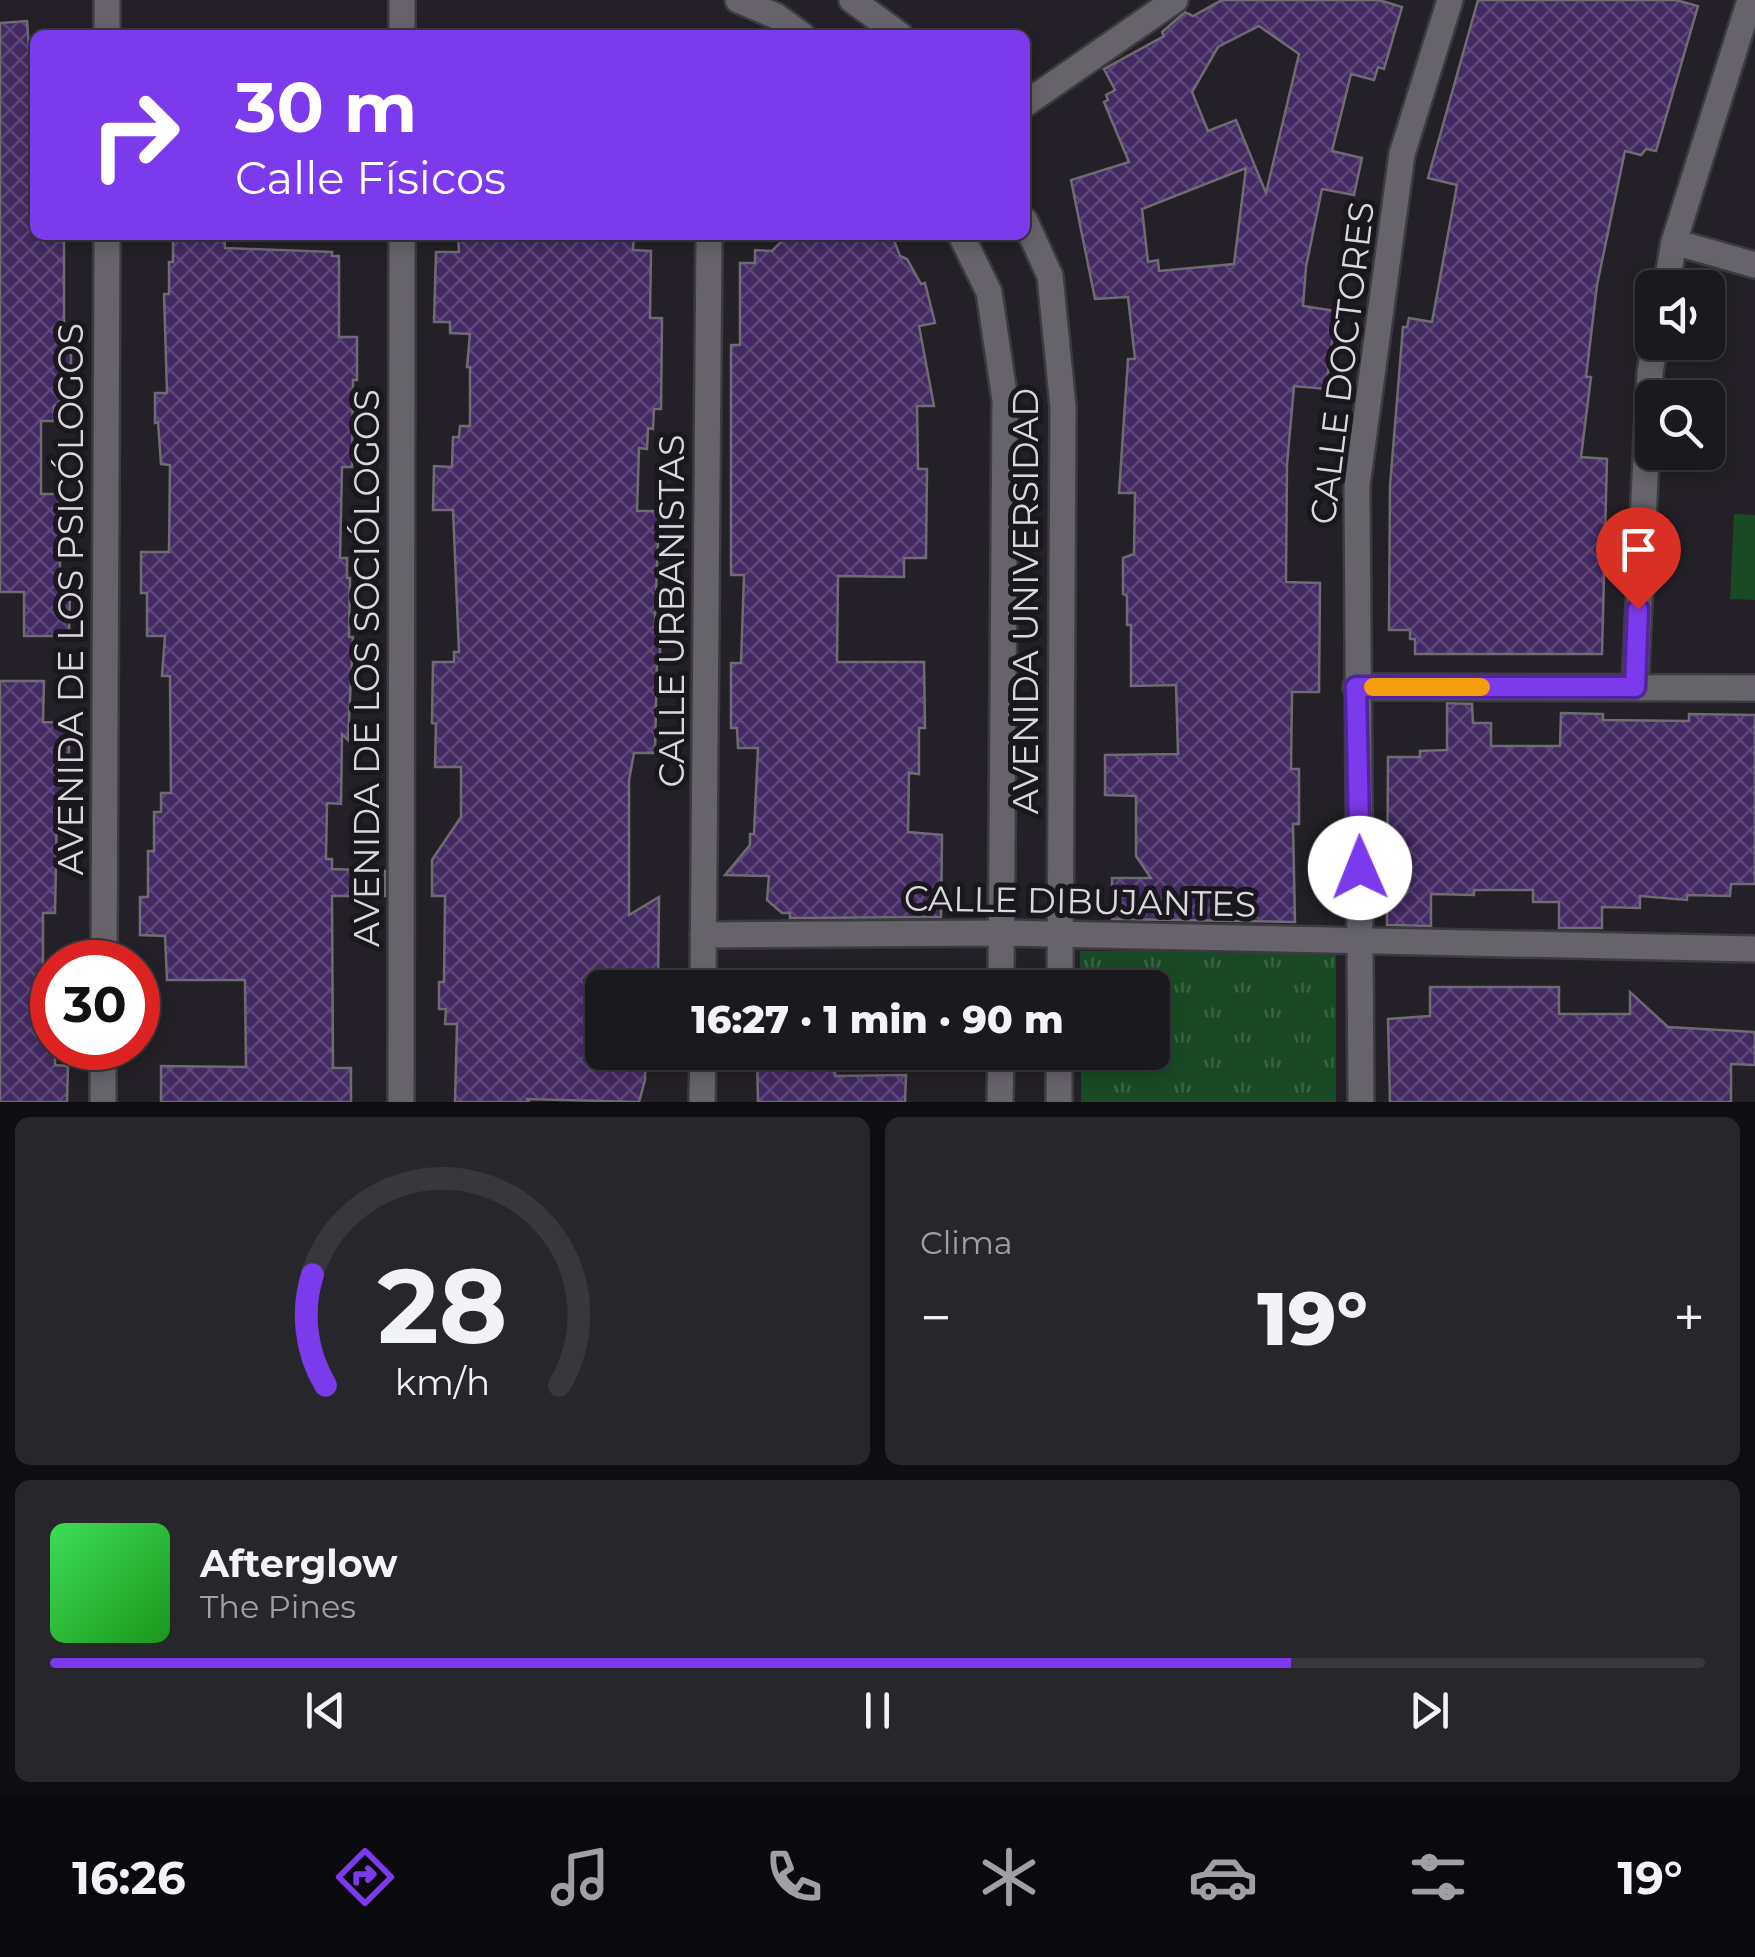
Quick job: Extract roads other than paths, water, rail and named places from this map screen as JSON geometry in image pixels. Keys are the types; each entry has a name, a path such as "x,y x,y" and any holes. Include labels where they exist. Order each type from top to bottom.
{"street":[{"path":"107,30 108,0"},
{"path":"402,0 402,30"},
{"path":"738,0 776,16 795,30"},
{"path":"852,0 895,30"},
{"path":"1030,101 1175,0"},
{"name":"CALLE DOCTORES","path":"1361,1102 1356,687 1359,466 1402,154 1450,0"},
{"path":"1669,270 1674,242 1750,0"},
{"name":"AVENIDA UNIVERSIDAD","path":"1030,232 1050,276 1063,407 1060,970"},
{"name":"AVENIDA DE LOS PSICÓLOGOS","path":"104,940 106,240"},
{"name":"AVENIDA DE LOS SOCIÓLOGOS","path":"401,1102 402,240"},
{"name":"CALLE URBANISTAS","path":"703,970 710,240"},
{"name":"AVENIDA UNIVERSIDAD","path":"963,240 989,292 1005,400 1001,970"},
{"path":"1674,242 1755,265"},
{"path":"1635,687 1652,360"},
{"path":"1356,687 1755,688"},
{"name":"CALLE DIBUJANTES","path":"704,935 1002,933 1755,949"},
{"path":"103,1102 104,1070"},
{"path":"702,1102 703,1070"},
{"path":"1000,1070 1000,1102"},
{"path":"1059,1070 1059,1102"}]}
